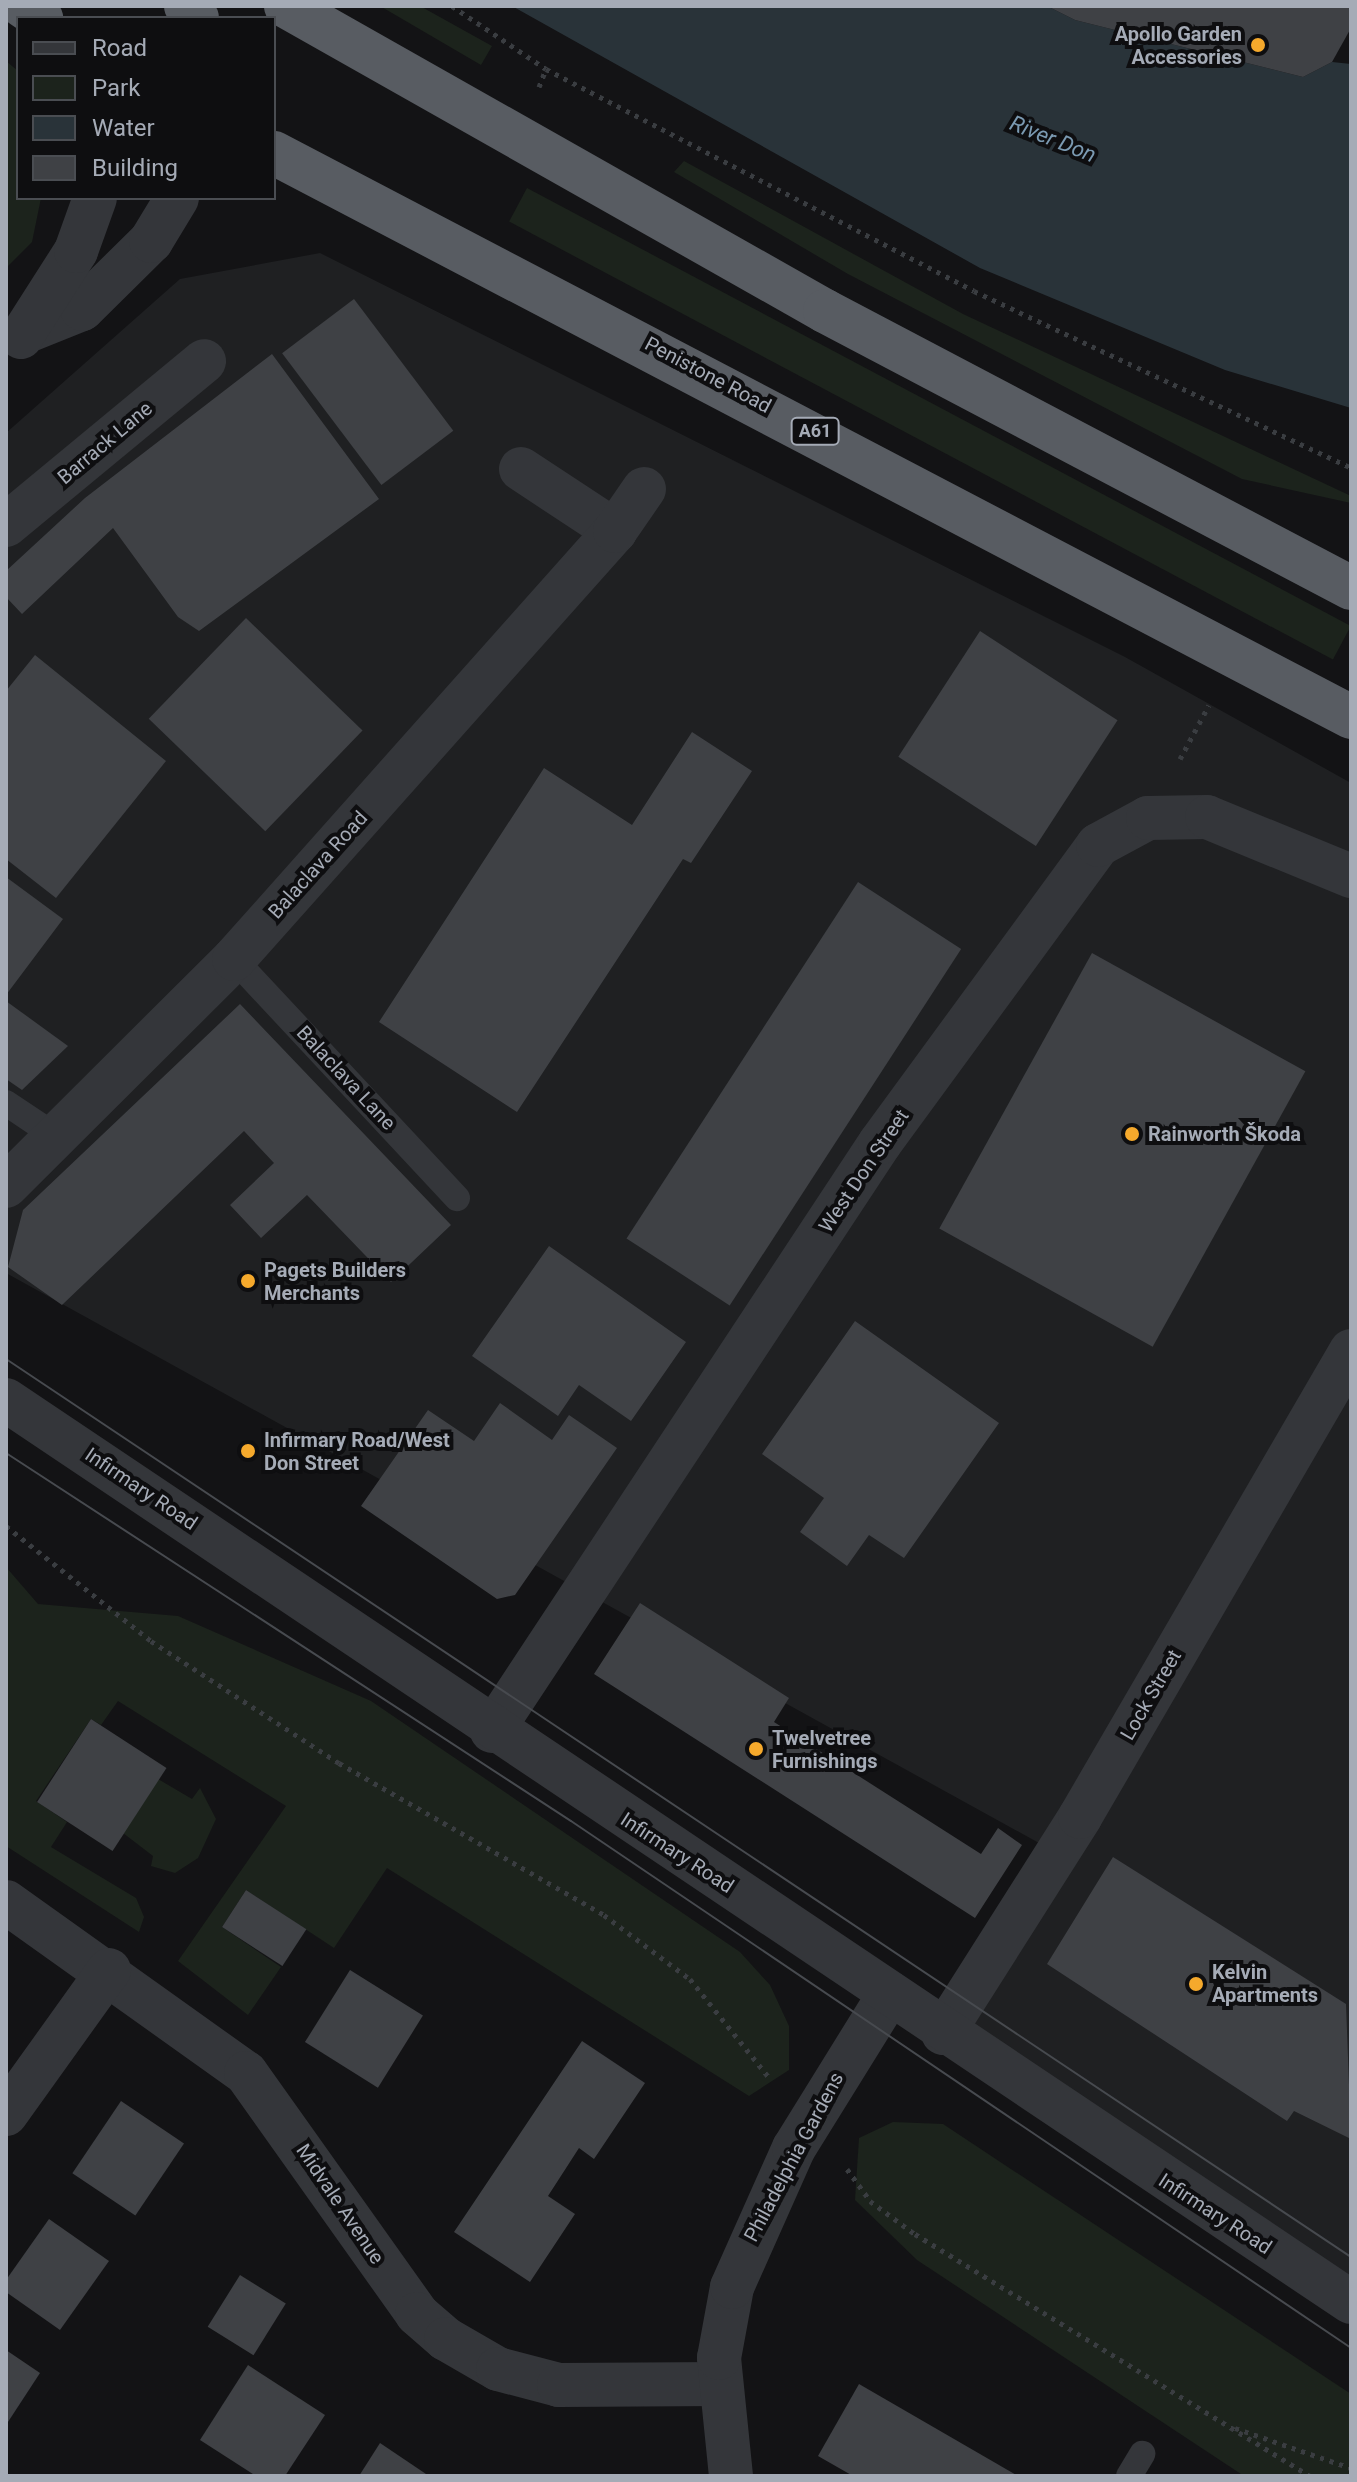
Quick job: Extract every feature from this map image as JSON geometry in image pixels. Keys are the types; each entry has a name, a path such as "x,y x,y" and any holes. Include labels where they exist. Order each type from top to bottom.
{"highway":[{"path":"286,6 825,311 1351,588"},
{"name":"Penistone Road","path":"276,154 1351,717"}],"street":[{"path":"16,342 76,251 94,200"},
{"path":"16,342 82,309 151,241 176,200"},
{"name":"Barrack Lane","path":"6,525 204,361"},
{"path":"521,469 615,531"},
{"name":"Balaclava Road","path":"6,1186 60,1139 234,959 615,531 644,489"},
{"name":"West Don Street","path":"492,1731 880,1143 1098,845 1148,818 1207,817 1351,876"},
{"name":"Lock Street","path":"943,2033 1080,1817 1351,1351"},
{"name":"Infirmary Road","path":"6,1400 492,1731 1351,2302"},
{"name":"Midvale Avenue","path":"6,1902 109,1970 246,2073 417,2314 446,2339 498,2369 559,2385 720,2384"},
{"path":"6,2114 109,1970"},
{"name":"Philadelphia Gardens","path":"731,2476 720,2384 732,2287 794,2148 890,1993"}],"lane":[{"name":"Balaclava Lane","path":"234,959 457,1198"},
{"path":"6,1103 60,1139"}],"path":[{"path":"452,6 546,69 974,291 1351,468"},
{"path":"1148,818 1237,655"},
{"path":"6,1526 151,1641 339,1763 604,1915 690,1979 778,2089 794,2148 846,2168 870,2201 915,2234 1310,2476"},
{"path":"1224,2424 1351,2468"}],"shaded area":[{"path":"320,253 1125,657 1351,783 1351,2302 943,2033 1057,1853 6,1273 6,433 180,279"}],"green space":[{"path":"380,6 420,6 492,46 481,65"},
{"path":"6,61 16,69 16,200 41,200 32,242 6,268"},
{"path":"684,161 963,314 1351,496 1351,503 1242,479 848,274 674,172"},
{"path":"527,188 1351,626 1333,660 509,222"},
{"path":"6,1567 38,1604 178,1616 371,1701 740,1952 770,1985 789,2026 789,2070 749,2096 387,1868 334,1948 246,1890 222,1927 281,1967 248,2015 178,1961 286,1806 118,1701 101,1725 91,1719 36,1801 67,1822 51,1847 136,1898 144,1917 139,1932 6,1846"},
{"path":"158,1779 192,1799 200,1788 216,1819 198,1858 175,1873 151,1866 153,1856 123,1833"},
{"path":"893,2122 943,2124 1351,2394 1351,2476 1244,2476 917,2260 855,2200 859,2138"}],"water":[{"name":"River Don","path":"512,6 1047,6 1075,20 1303,77 1332,62 1351,64 1351,408 1225,370 980,268"}],"building":[{"name":"Apollo Garden Accessories","path":"1047,6 1351,6 1351,28 1332,62 1303,77 1075,20"},
{"path":"354,299 453,431 381,485 282,353"},
{"path":"272,354 379,499 199,631 178,617 113,528 22,614 6,597 6,571 85,498"},
{"path":"246,618 363,731 265,831 149,719"},
{"path":"980,631 1118,720 1036,846 898,757"},
{"path":"35,655 166,761 56,898 6,859 6,691"},
{"path":"692,732 752,771 691,863 683,859 517,1112 379,1022 544,768 632,825"},
{"path":"6,877 63,919 6,995"},
{"path":"858,882 961,949 730,1305 627,1238"},
{"name":"Rainworth Škoda","path":"1092,953 1305,1071 1153,1347 939,1229"},
{"path":"6,1001 68,1046 22,1090 6,1079"},
{"path":"240,1004 451,1225 391,1282 307,1195 261,1238 230,1205 274,1163 244,1131 62,1305 8,1267 23,1210"},
{"path":"549,1246 686,1342 631,1421 579,1385 558,1416 472,1356"},
{"path":"855,1321 999,1423 904,1558 869,1535 847,1566 800,1532 824,1498 762,1454"},
{"path":"500,1403 552,1440 569,1415 617,1448 515,1595 497,1599 361,1506 428,1410 474,1441"},
{"path":"640,1603 789,1698 774,1722 981,1854 998,1828 1022,1845 975,1918 594,1674"},
{"path":"91,1719 166,1768 113,1851 37,1802"},
{"name":"Kelvin Apartments","path":"1113,1857 1346,2004 1351,2139 1294,2111 1287,2121 1047,1964"},
{"path":"246,1890 306,1929 282,1966 222,1927"},
{"path":"350,1970 423,2016 378,2088 305,2042"},
{"path":"582,2041 645,2083 594,2159 579,2148 548,2196 575,2214 530,2282 454,2232"},
{"path":"121,2101 184,2143 135,2216 72,2173"},
{"path":"49,2219 109,2261 60,2330 6,2292 6,2280"},
{"path":"240,2275 286,2304 253,2355 208,2327"},
{"path":"6,2350 40,2373 6,2425"},
{"path":"248,2365 325,2415 285,2476 256,2476 200,2440"},
{"path":"859,2384 1018,2476 853,2476 818,2456"},
{"path":"380,2443 429,2476 359,2476"}],"tram line":[{"path":"6,1359 1351,2257"},
{"path":"6,1453 571,1821 1351,2348"}],"place":[{"name":"Apollo Garden Accessories","path":"1258,45"},
{"name":"Rainworth Škoda","path":"1132,1134"},
{"name":"Pagets Builders Merchants","path":"248,1281"},
{"name":"Infirmary Road/West Don Street","path":"248,1451"},
{"name":"Twelvetree Furnishings","path":"756,1749"},
{"name":"Kelvin Apartments","path":"1196,1984"}]}
